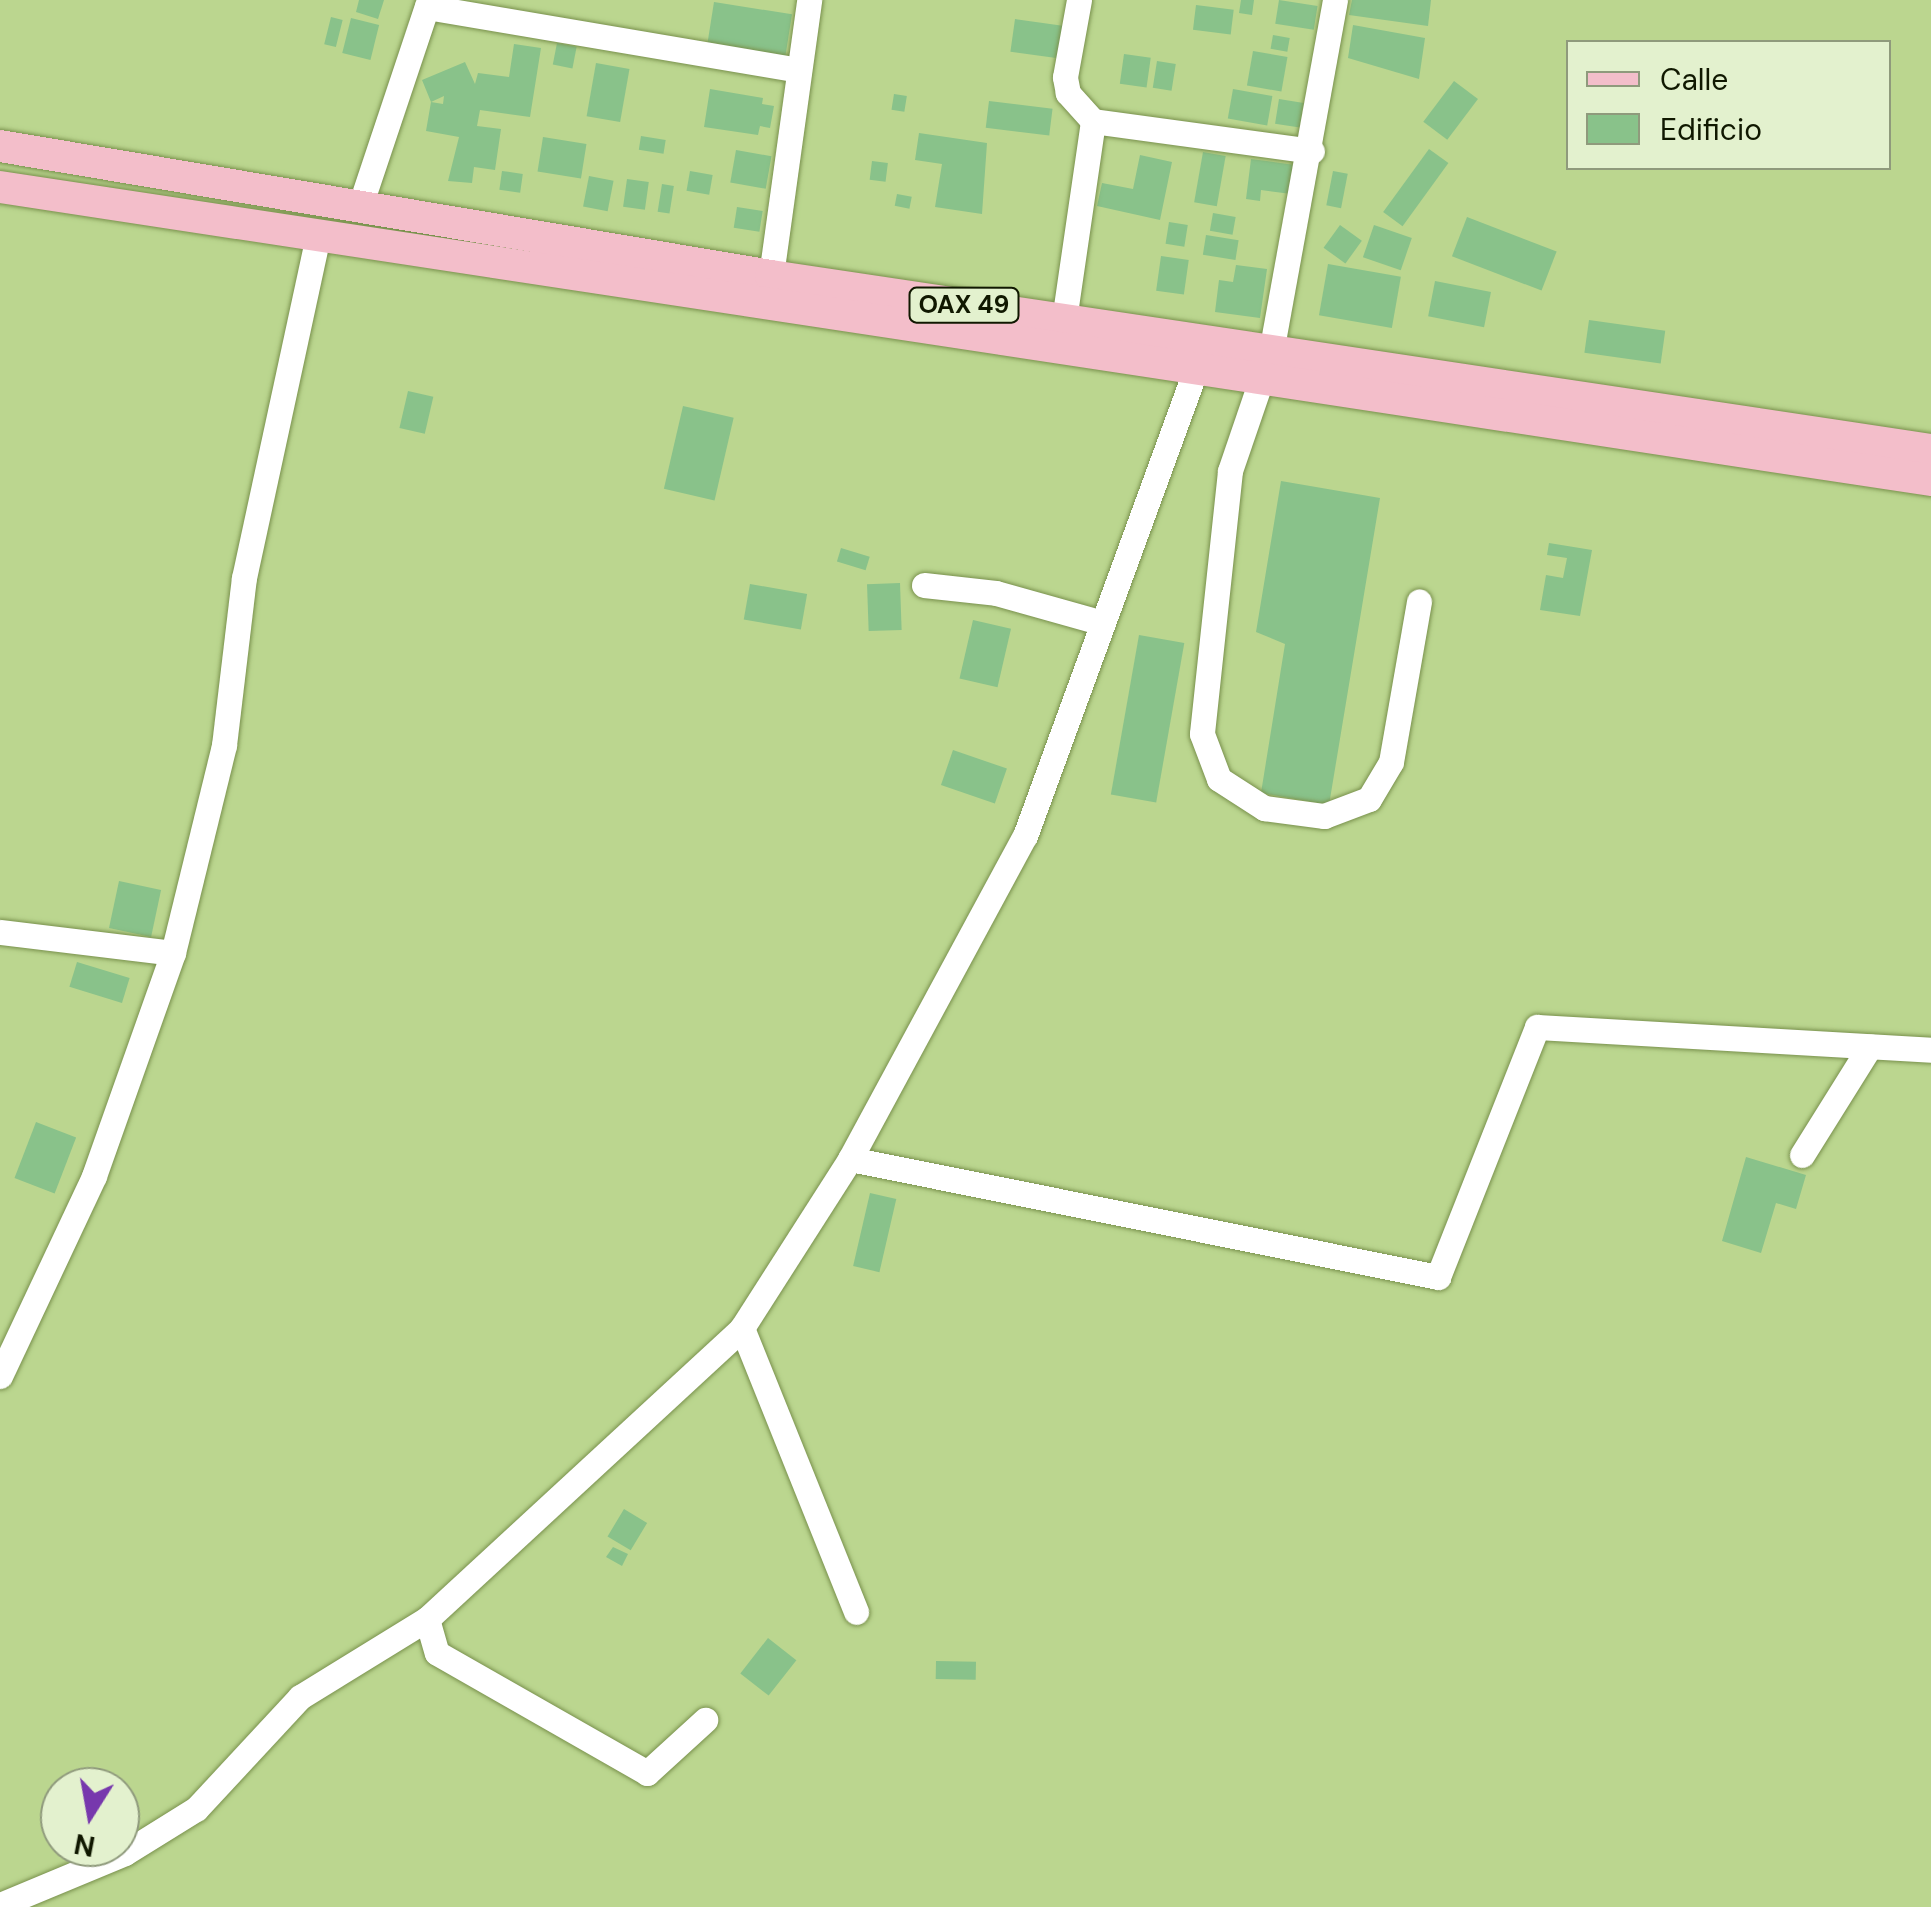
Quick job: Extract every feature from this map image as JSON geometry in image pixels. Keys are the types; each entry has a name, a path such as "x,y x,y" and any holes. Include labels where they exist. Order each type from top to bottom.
{"main road":[{"name":"OAX 49","path":"0,146 361,203 769,290 1195,372 1264,365 1931,450"},
{"path":"105,204 113,164"},
{"name":"OAX 49","path":"0,188 318,237 1064,320 1264,365 1931,480"}],"street":[{"path":"769,290 809,0"},
{"path":"1079,0 1065,77 1068,93 1093,121 1312,151"},
{"path":"1335,0 1312,151 1264,365 1230,470 1202,734 1219,779 1264,808 1324,816 1368,798 1392,762 1420,602"},
{"path":"361,203 428,3 799,70"},
{"path":"1064,320 1093,121"},
{"path":"0,1376 94,1176 173,953 224,744 244,578 318,237"},
{"path":"0,1904 125,1853 196,1809 300,1697 427,1619 742,1328 850,1158 1026,836 1195,372"},
{"path":"924,586 996,593 1103,623"},
{"path":"0,932 173,953"},
{"path":"850,1158 1438,1277 1537,1026 1931,1050"},
{"path":"1802,1154 1870,1046"},
{"path":"742,1328 856,1612"},
{"path":"427,1619 437,1654 647,1773 705,1720"}],"building":[{"path":"359,0 384,0 378,19 356,12"},
{"path":"1241,0 1254,0 1252,15 1239,13"},
{"path":"1279,0 1318,6 1314,30 1275,24"},
{"path":"1352,0 1431,0 1428,26 1349,15"},
{"path":"714,2 792,14 785,56 707,43"},
{"path":"1196,5 1234,10 1231,34 1193,30"},
{"path":"331,17 343,20 336,47 324,44"},
{"path":"351,18 379,25 370,60 342,53"},
{"path":"1015,19 1063,26 1058,58 1010,52"},
{"path":"1353,25 1425,38 1419,79 1348,58"},
{"path":"1273,35 1290,38 1287,52 1271,49"},
{"path":"557,43 577,47 572,68 553,65"},
{"path":"514,44 541,48 530,117 480,110 477,126 501,129 495,170 474,167 472,183 448,181 459,137 426,131 431,102 422,80 465,62 475,84 478,73 509,77"},
{"path":"1253,51 1287,57 1281,92 1247,85"},
{"path":"1124,54 1151,58 1147,87 1120,84"},
{"path":"1157,61 1176,64 1172,91 1153,88"},
{"path":"596,63 629,69 620,122 587,116"},
{"path":"1454,81 1478,99 1447,140 1423,122"},
{"path":"710,89 763,98 762,104 774,106 770,128 760,126 758,135 704,127"},
{"path":"1233,89 1272,96 1267,125 1228,119"},
{"path":"894,94 907,96 904,112 891,110"},
{"path":"1279,99 1304,103 1300,128 1275,124"},
{"path":"989,101 1053,109 1049,136 986,128"},
{"path":"919,133 987,143 982,214 935,207 942,164 915,160"},
{"path":"641,136 666,140 664,154 639,150"},
{"path":"543,137 586,144 581,178 538,172"},
{"path":"1429,149 1448,163 1403,226 1383,212"},
{"path":"736,150 771,156 766,189 730,182"},
{"path":"1203,152 1226,156 1217,206 1194,202"},
{"path":"1140,155 1172,162 1160,220 1097,206 1102,183 1133,189"},
{"path":"1251,159 1295,165 1291,194 1261,190 1260,201 1246,199"},
{"path":"872,161 888,163 886,182 870,180"},
{"path":"502,171 523,174 520,193 499,190"},
{"path":"690,171 713,175 709,195 687,191"},
{"path":"1333,171 1348,174 1341,208 1326,205"},
{"path":"589,176 614,181 608,211 583,206"},
{"path":"627,179 649,182 645,210 623,207"},
{"path":"662,184 674,186 669,214 658,212"},
{"path":"897,194 912,197 909,209 895,206"},
{"path":"737,207 763,211 759,232 734,228"},
{"path":"1213,213 1236,217 1233,235 1210,231"},
{"path":"1467,217 1557,251 1542,291 1452,256"},
{"path":"1169,222 1188,225 1184,247 1166,244"},
{"path":"1340,225 1362,241 1345,264 1324,248"},
{"path":"1374,225 1412,238 1401,270 1363,257"},
{"path":"1206,235 1239,240 1235,260 1203,255"},
{"path":"1161,256 1189,260 1184,295 1156,291"},
{"path":"1328,264 1401,277 1392,328 1319,315"},
{"path":"1236,265 1267,269 1260,318 1215,312 1219,280 1233,282"},
{"path":"1435,281 1491,292 1484,327 1428,316"},
{"path":"1589,320 1665,331 1661,363 1584,353"},
{"path":"408,391 433,397 425,434 399,428"},
{"path":"683,406 734,418 715,501 664,489"},
{"path":"1281,481 1380,498 1329,805 1261,793 1285,644 1256,632"},
{"path":"1549,543 1592,550 1580,616 1540,610 1546,575 1563,578 1567,558 1547,555"},
{"path":"841,548 870,557 866,570 837,561"},
{"path":"900,583 902,630 869,631 867,584"},
{"path":"750,584 807,594 801,630 744,619"},
{"path":"973,620 1011,629 998,687 960,678"},
{"path":"1139,635 1184,643 1156,803 1111,795"},
{"path":"953,750 1007,769 995,804 941,785"},
{"path":"119,881 161,890 151,937 109,928"},
{"path":"77,962 130,978 122,1003 69,987"},
{"path":"36,1122 76,1137 55,1193 14,1178"},
{"path":"1746,1157 1806,1175 1796,1209 1776,1203 1761,1253 1722,1241"},
{"path":"870,1193 896,1199 879,1272 853,1266"},
{"path":"624,1509 647,1523 631,1550 608,1536"},
{"path":"613,1547 628,1554 622,1566 606,1557"},
{"path":"768,1638 796,1660 769,1696 740,1673"},
{"path":"936,1661 976,1662 976,1680 936,1679"}]}
